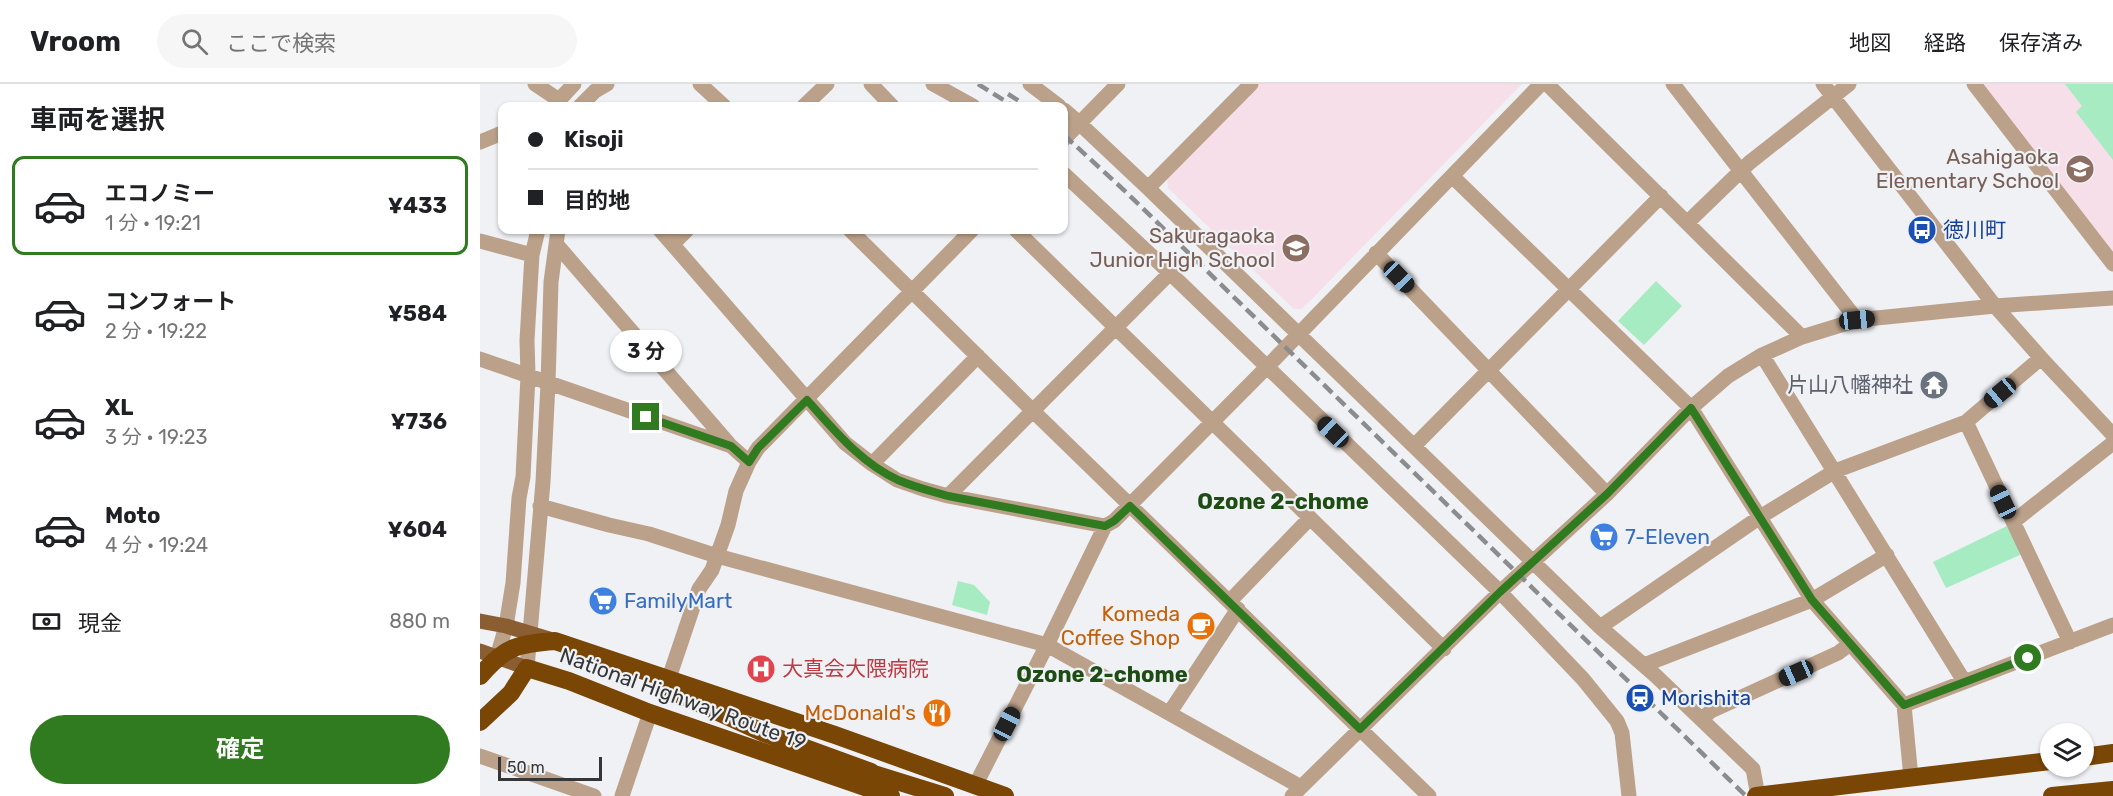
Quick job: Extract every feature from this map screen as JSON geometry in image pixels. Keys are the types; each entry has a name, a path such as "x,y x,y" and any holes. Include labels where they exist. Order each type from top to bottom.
{"highway":[{"name":"National Highway Route 19","path":"480,676 489,654 515,646 530,638 555,641 836,735 1005,796"},
{"path":"628,665 658,686 764,733 945,796"},
{"name":"National Highway Route 19","path":"480,722 511,693 527,668 891,796"},
{"path":"511,693 525,686 569,681"},
{"path":"2094,756 2113,753"},
{"path":"798,764 811,761 872,772"},
{"path":"1757,796 2040,762"},
{"path":"2052,796 2113,790"}],"main road":[{"path":"480,621 506,626 530,638"},
{"path":"489,654 527,668"}],"street":[{"path":"535,84 556,102"},
{"path":"558,102 574,84"},
{"path":"584,102 595,91 607,84"},
{"path":"700,84 720,102"},
{"path":"808,102 827,84"},
{"path":"871,84 888,102"},
{"path":"933,84 967,102"},
{"path":"1030,84 1054,102"},
{"path":"1068,135 1118,84"},
{"path":"1148,188 1251,84"},
{"path":"975,786 1105,526 1130,506 1212,423 1541,84"},
{"path":"1547,84 1802,337"},
{"path":"1674,84 1857,320"},
{"path":"1823,84 1995,306 2113,435"},
{"path":"1688,222 1749,163 1849,84"},
{"path":"1974,84 2113,264"},
{"path":"1068,113 1299,333 1600,627 1644,665 1753,769 1757,796"},
{"path":"480,142 498,135"},
{"path":"1452,176 1691,408 1812,600 1904,705 1911,778"},
{"path":"1068,178 1170,273 1500,592 1583,679 1617,721 1622,733 1629,796"},
{"path":"1414,445 1661,196"},
{"path":"489,654 506,626 513,584 519,498 523,477 532,255 537,234"},
{"path":"664,234 845,443 872,464 897,480 948,496 1105,526"},
{"path":"673,244 683,234"},
{"path":"854,234 1429,796"},
{"path":"669,678 699,589 707,580 728,525 736,491 758,448 968,234"},
{"path":"1020,234 1444,649"},
{"path":"527,668 548,384 551,282 557,237"},
{"path":"557,237 731,446 749,462"},
{"path":"480,241 532,255"},
{"path":"1376,253 1607,494"},
{"path":"948,496 1170,273"},
{"path":"540,506 649,534 717,555 1047,645 1170,712 1296,791 1500,592 1607,494 1691,408 1728,376 1762,355 1802,337 1857,320 1995,306 2111,301"},
{"path":"1762,355 1964,681"},
{"path":"872,464 978,356"},
{"path":"1600,627 1760,517 1835,471 1966,422 2041,358"},
{"path":"480,359 731,446"},
{"path":"1966,422 2070,642"},
{"path":"2013,522 2113,443"},
{"path":"1170,712 1234,605 1310,518"},
{"path":"1644,665 1812,600 1887,555"},
{"path":"1904,705 2113,626"},
{"path":"1702,719 1711,711 1838,653 1850,644"},
{"path":"622,796 650,713"},
{"path":"480,756 594,796"}],"shaded area":[{"name":"Sakuragaoka Junior High School","path":"1259,84 1522,84 1302,309 1294,309 1168,188 1167,178"},
{"name":"Asahigaoka Elementary School","path":"1982,84 2113,84 2113,255"}],"green space":[{"path":"2065,84 2113,84 2113,160 2076,112 2082,106"},
{"path":"1656,281 1682,306 1644,345 1618,321"},
{"path":"2009,525 2022,554 1946,588 1933,562"},
{"path":"958,581 974,585 990,602 987,615 952,605"}],"railway":[{"path":"978,84 1007,102"},
{"path":"1008,94 1021,102"},
{"path":"1068,139 1126,192 1746,796"}],"place":[{"name":"Asahigaoka Elementary School","path":"2080,169"},
{"name":"徳川町","path":"1922,230"},
{"name":"Sakuragaoka Junior High School","path":"1296,248"},
{"name":"片山八幡神社","path":"1934,385"},
{"name":"7-Eleven","path":"1604,537"},
{"name":"FamilyMart","path":"603,601"},
{"name":"Komeda Coffee Shop","path":"1201,626"},
{"name":"大真会大隈病院","path":"761,669"},
{"name":"Morishita","path":"1640,698"},
{"name":"McDonald's","path":"937,713"}],"district":[{"name":"Ozone 2-chome","path":"1283,501"},
{"name":"Ozone 2-chome","path":"1102,674"}],"route":[{"path":"646,417 731,446 749,462 758,448 807,400 845,443 872,464 897,480 923,489 948,496 1105,526 1130,506 1360,729 1500,592 1607,494 1691,408 1812,600 1904,705 2028,658"}]}
